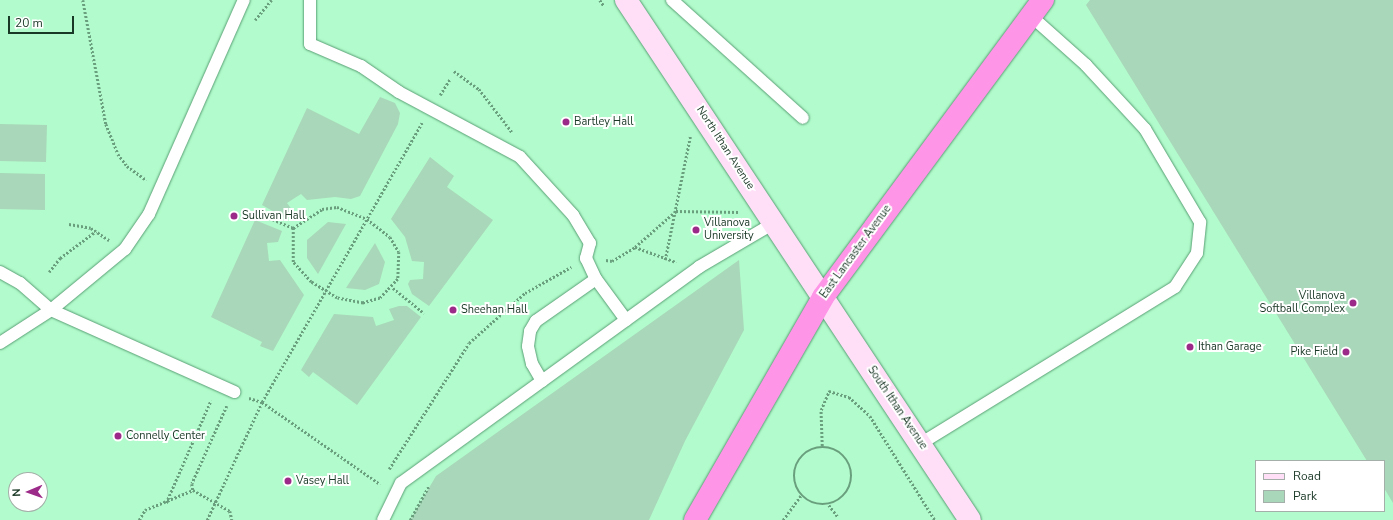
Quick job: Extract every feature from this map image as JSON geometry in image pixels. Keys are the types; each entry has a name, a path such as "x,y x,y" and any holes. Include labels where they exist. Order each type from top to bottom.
{"highway":[{"name":"East Lancaster Avenue","path":"695,520 823,297 1037,8"}],"street":[{"name":"North Ithan Avenue","path":"626,0 823,297"},
{"name":"South Ithan Avenue","path":"823,297 970,520"}],"lane":[{"path":"0,343 51,310 125,249 149,214 244,0"},
{"path":"310,0 310,44 361,66 430,109 520,157 573,215 590,244 586,258 596,279 626,320"},
{"path":"672,0 803,118"},
{"path":"920,444 1175,287 1197,253 1200,222 1145,129 1086,65 1037,8"},
{"path":"384,520 401,483 699,267 774,223"},
{"path":"0,272 20,282 51,310 234,392"},
{"path":"542,381 532,364 528,346 530,331 536,321 596,279"}],"path":[{"path":"83,0 106,124 118,154 138,176 161,188"},
{"path":"454,71 479,89 512,132"},
{"path":"665,260 696,105"},
{"path":"207,520 262,402 430,109"},
{"path":"337,207 367,219 390,237 399,252 398,279 393,288 380,298 363,304 352,303 325,291 293,262 293,228 306,217 337,207"},
{"path":"258,213 293,228"},
{"path":"69,224 96,231 111,241"},
{"path":"49,272 60,258 96,231"},
{"path":"635,247 665,260 699,267"},
{"path":"393,288 424,313"},
{"path":"166,503 218,384"},
{"path":"822,446 821,410 829,391 849,397 870,416 935,520"},
{"path":"232,520 230,511 193,490 192,484 234,392 262,402 380,484"},
{"path":"822,446 840,451 847,458 853,475 846,494 829,505 819,505 801,495 794,477 797,464 805,452 822,446"},
{"path":"139,520 144,510 166,503 193,490"},
{"path":"783,520 801,495"},
{"path":"829,505 838,517"}],"green space":[{"name":"Pike Field","path":"1090,0 1393,0 1393,503 1385,490 1385,460 1366,460 1086,5"},
{"path":"380,97 395,103 400,113 398,124 360,196 351,199 335,197 307,200 301,194 287,203 293,211 285,218 262,205 307,108 359,134"},
{"path":"0,124 47,125 46,162 0,161"},
{"path":"430,157 454,176 447,187 493,220 429,306 412,294 408,284 410,280 423,279 424,262 412,261 405,237 391,219"},
{"path":"0,173 45,174 45,210 0,209"},
{"path":"255,220 282,231 278,242 267,243 269,261 280,260 304,295 273,351 260,346 262,342 211,317"},
{"path":"328,222 346,224 318,274 307,258 307,240"},
{"path":"375,243 385,262 379,284 365,290 346,288"},
{"path":"739,260 744,330 685,441 649,520 410,520 436,476"},
{"path":"399,306 407,306 421,317 357,405 313,372 309,377 301,370 334,314 373,317 376,326 394,320 389,309"}],"place":[{"name":"Bartley Hall","path":"566,122"},
{"name":"Sullivan Hall","path":"234,216"},
{"name":"Villanova University","path":"696,230"},
{"name":"Villanova Softball Complex","path":"1353,303"},
{"name":"Sheehan Hall","path":"453,310"},
{"name":"Ithan Garage","path":"1190,347"},
{"name":"Pike Field","path":"1346,352"},
{"name":"Connelly Center","path":"118,436"},
{"name":"Vasey Hall","path":"288,481"}]}
